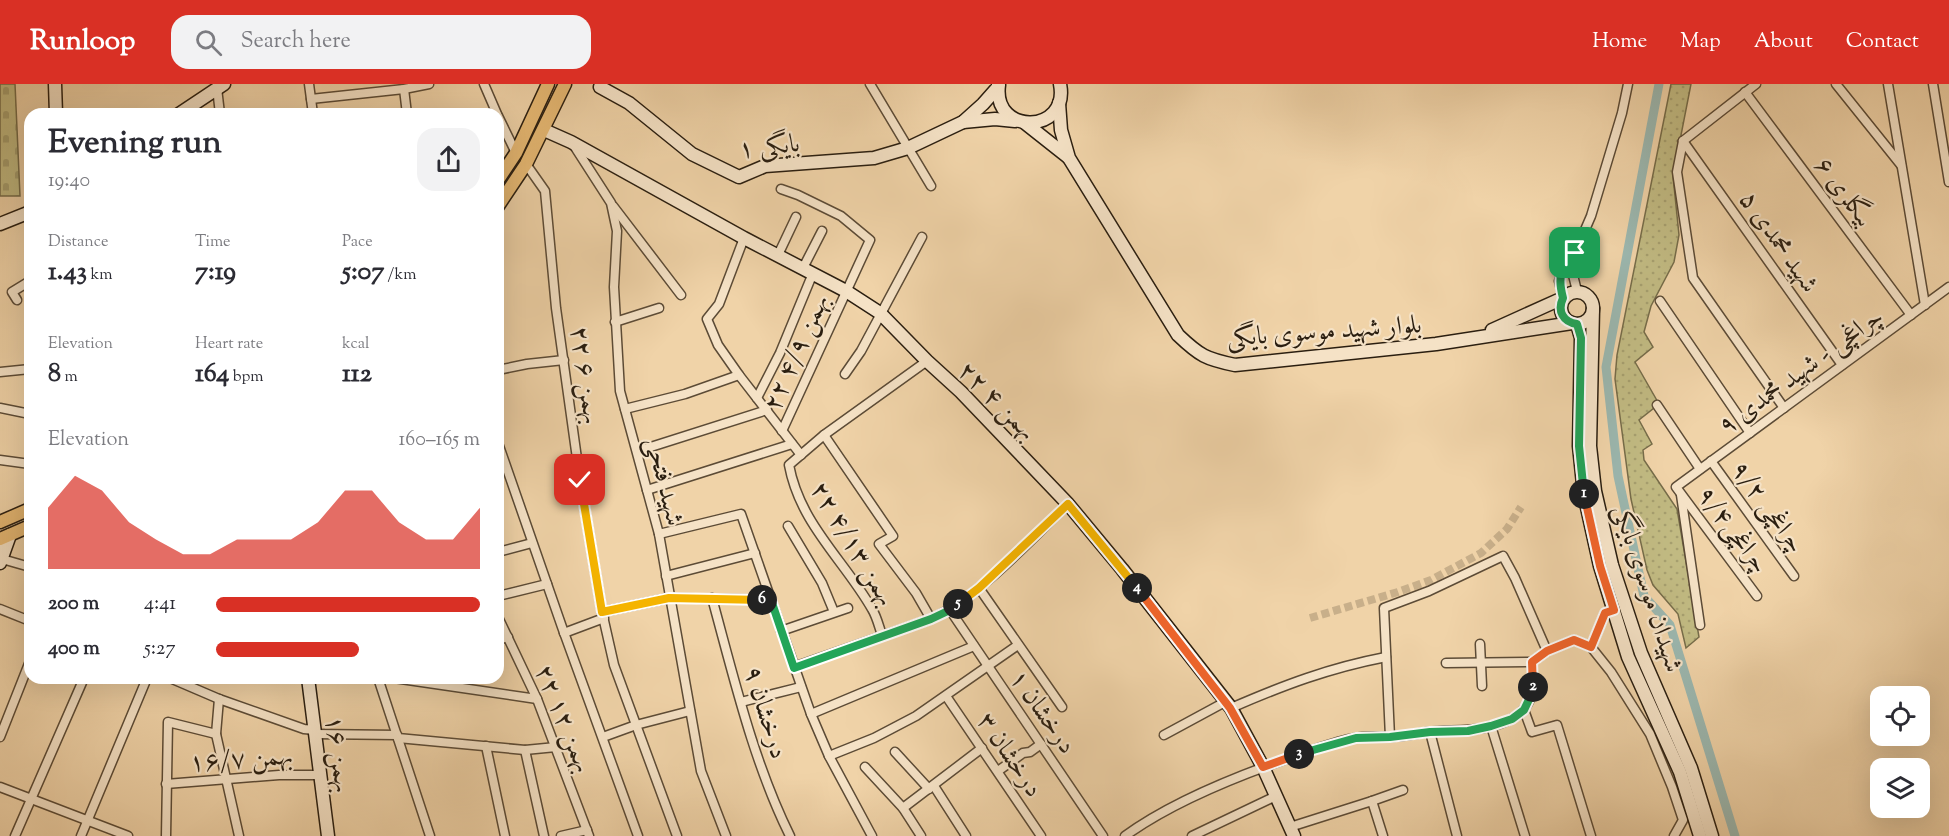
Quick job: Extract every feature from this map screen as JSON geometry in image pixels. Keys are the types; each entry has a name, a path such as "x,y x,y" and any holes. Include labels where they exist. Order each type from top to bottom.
{"main road":[{"path":"504,171 516,153 548,84"},
{"path":"504,197 526,164 565,84"},
{"path":"0,522 24,510"},
{"path":"5,537 24,529"}],"street":[{"path":"56,84 56,108"},
{"path":"309,84 312,108"},
{"path":"311,99 404,89 429,84"},
{"path":"484,84 494,108"},
{"path":"870,84 931,186"},
{"path":"963,122 995,119 1032,123 1046,119 1051,115 1060,94 1071,84"},
{"path":"1563,298 1572,292 1582,292 1590,298 1593,308 1590,318 1574,324 1567,321 1561,313 1563,298 1558,281 1563,268 1575,253 1591,216 1622,113 1628,84"},
{"path":"1756,84 1683,141 1677,172 1693,278 1784,408"},
{"path":"1836,84 1901,165"},
{"path":"1888,84 1925,305"},
{"path":"1933,84 1949,182"},
{"path":"963,122 999,85"},
{"name":"بلوار شهید موسوی بایگی","path":"999,85 1000,101 1007,113 1069,158"},
{"path":"188,108 221,86"},
{"path":"220,108 221,86"},
{"name":"بایگی ۱","path":"600,87 629,103 692,154 739,177 765,166 874,159 908,148 963,122"},
{"path":"404,89 406,108"},
{"name":"بیگلری ۶","path":"1745,92 1911,315"},
{"name":"بلوار شهید موسوی بایگی","path":"1060,94 1061,130 1069,158 1178,335 1195,352 1209,360 1235,365 1436,344 1574,324"},
{"path":"504,130 516,153"},
{"name":"۲۲ بهمن ۴","path":"544,130 571,142 744,238 846,291 880,313 961,392 1068,504 1122,568 1228,705 1263,767 1292,832"},
{"name":"شهید محمدی ۵","path":"1683,141 1842,365"},
{"name":"شهید فتحی","path":"571,142 611,203 617,231 614,288 620,391 659,534 701,771 726,836"},
{"name":"۲۲ بهمن ۶","path":"526,164 544,191 580,480 614,665 677,836"},
{"name":"۲۲ بهمن ۴/۹","path":"781,189 841,216 870,240 782,431"},
{"path":"611,203 681,295"},
{"path":"0,224 24,214"},
{"path":"778,255 796,217"},
{"path":"757,398 780,353 822,231"},
{"path":"844,374 861,351 922,237"},
{"path":"744,238 719,304 707,319 718,345 801,455"},
{"path":"1575,253 1573,275 1576,291"},
{"path":"17,300 12,293 24,285"},
{"name":"۹ چراغچی - شهید محمدی","path":"1679,490 1700,469 1949,287"},
{"name":"بلوار شهید موسوی بایگی","path":"1474,337 1563,298"},
{"path":"1660,301 1750,433"},
{"path":"615,322 659,308"},
{"name":"شهیدان موسوی بایگی","path":"1593,308 1590,446 1595,491 1612,565 1641,653 1691,768 1712,836"},
{"name":"شهیدان موسوی بایگی","path":"1574,324 1581,338 1579,446 1584,494 1600,566 1628,657 1680,772 1700,836"},
{"path":"504,369 564,360"},
{"name":"۲۲ بهمن ۴/۱۳","path":"882,635 873,611 830,552 793,486 789,465 824,435 927,361"},
{"path":"0,372 24,370"},
{"path":"625,409 685,394 739,375"},
{"path":"1657,405 1700,469"},
{"path":"0,408 24,413"},
{"path":"638,452 767,410"},
{"path":"824,435 893,536 879,544 916,593 931,619"},
{"path":"647,490 792,444"},
{"path":"0,460 24,463"},
{"path":"504,461 638,836"},
{"name":"۹/۲ چراغچی","path":"1711,461 1794,576"},
{"path":"1679,490 1700,625"},
{"name":"۹/۴چراغچی","path":"1679,490 1757,596"},
{"path":"794,668 931,619 950,610 979,588 1068,504"},
{"path":"659,534 741,514 794,668 829,756 872,836"},
{"path":"788,526 822,583 834,612"},
{"path":"5,537 0,560 24,566"},
{"path":"504,550 532,543"},
{"path":"666,576 755,553"},
{"path":"1390,737 1384,608 1429,591 1503,556 1547,651"},
{"path":"504,595 547,584"},
{"path":"979,588 1062,707"},
{"path":"564,633 603,615 669,598 771,600"},
{"name":"درخشان ۹","path":"712,598 741,702 775,806 790,836"},
{"path":"781,631 848,608"},
{"path":"0,609 24,619"},
{"name":"درخشان ۱","path":"950,610 1104,836"},
{"path":"1591,647 1605,613 1614,610"},
{"name":"۲۲ بهمن ۱۲","path":"504,629 537,699 588,833"},
{"path":"504,638 508,637"},
{"path":"1446,663 1532,662 1547,651 1574,640 1591,647 1611,672 1650,734 1683,820 1674,836"},
{"path":"1480,644 1482,686"},
{"path":"829,756 874,738 916,716 1018,645"},
{"path":"812,714 974,646"},
{"path":"1164,735 1228,705 1321,671 1386,657"},
{"path":"1125,836 1167,809 1263,767 1356,738 1468,731 1512,719 1524,710 1533,691 1532,662"},
{"path":"0,737 24,676"},
{"path":"15,836 81,684"},
{"path":"81,836 145,684"},
{"path":"184,684 219,699 315,732 397,736 525,750 556,747"},
{"name":"بهمن ۱۶","path":"309,684 328,836"},
{"path":"380,684 430,836"},
{"path":"435,684 537,699"},
{"path":"741,702 801,687"},
{"name":"درخشان ۳","path":"946,696 1041,836"},
{"path":"219,699 216,734 239,836"},
{"path":"1524,710 1532,732 1557,725 1591,836"},
{"path":"603,737 636,725 690,711"},
{"path":"166,836 165,784 168,722 216,734"},
{"path":"1491,726 1525,836"},
{"path":"1430,732 1457,836"},
{"path":"998,771 1023,753 1030,752 1041,744"},
{"path":"486,746 505,836"},
{"path":"903,808 982,748"},
{"path":"525,750 544,836"},
{"path":"895,752 931,788 966,836"},
{"path":"865,767 903,808 921,836"},
{"name":"بهمن ۱۶/۷","path":"165,784 279,775 320,775"},
{"path":"0,787 128,836"},
{"path":"1292,832 1403,790"},
{"path":"1192,836 1276,796"},
{"path":"1372,801 1383,836"},
{"path":"561,836 588,833"}],"green space":[{"path":"0,84 15,84 20,196 0,196"},
{"path":"1671,84 1691,84 1673,176 1679,235 1674,262 1651,306 1644,332 1653,347 1635,362 1659,404 1639,420 1652,444 1643,450 1644,460 1677,509 1699,637 1686,648 1678,614 1653,585 1647,570 1631,499 1615,379 1617,355"}],"waterway":[{"path":"1659,84 1606,367 1618,476 1644,596 1670,625 1735,836"}],"tunnel":[{"path":"1310,618 1431,580 1481,553 1507,529 1521,507"}],"route":[{"path":"580,480 602,612 669,598 771,600 794,668 931,619 950,610 979,588 1068,504 1122,568 1230,708 1263,767 1320,747 1356,738 1468,731 1491,726 1512,719 1524,710 1533,691 1532,662 1547,651 1574,640 1591,647 1605,613 1614,610 1600,566 1584,494 1579,446 1581,338 1577,324 1567,321 1560,308 1563,298 1558,281 1563,268 1575,253"}]}
